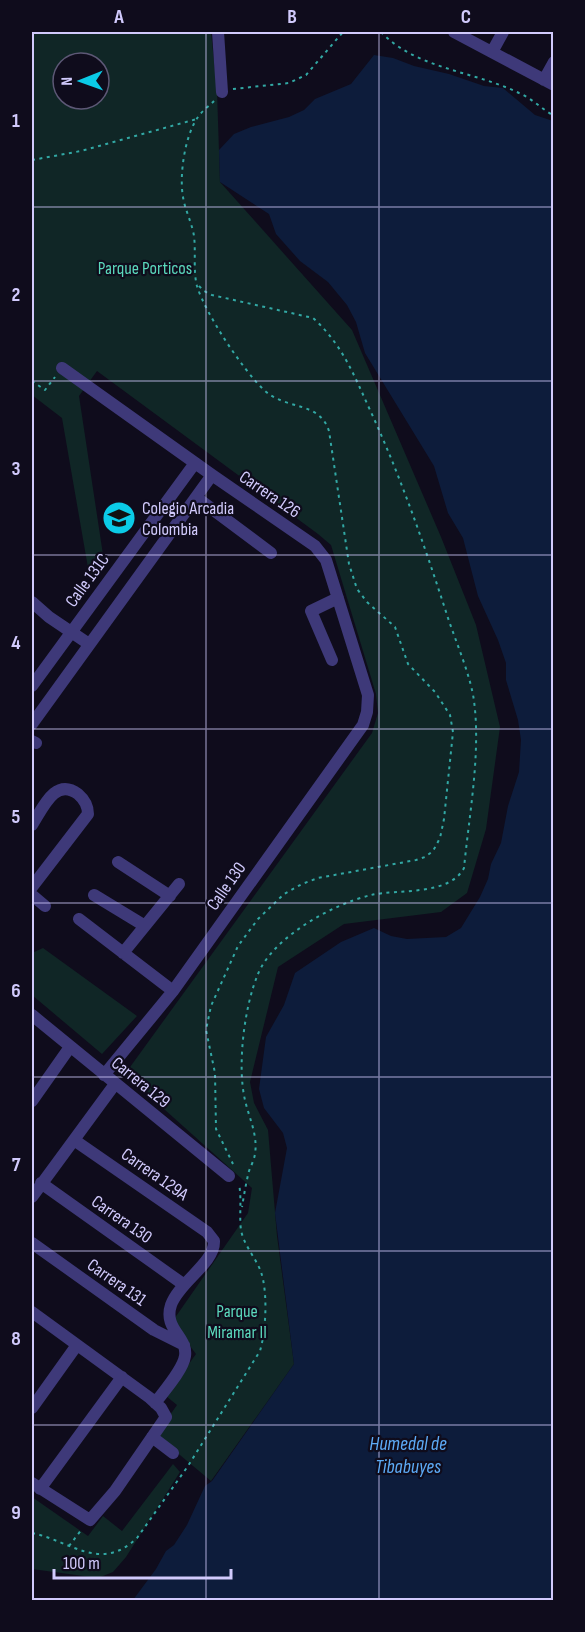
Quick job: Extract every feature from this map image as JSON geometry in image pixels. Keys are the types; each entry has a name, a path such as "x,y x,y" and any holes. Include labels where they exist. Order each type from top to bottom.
{"street":[{"path":"218,32 222,92"},
{"path":"454,32 549,82 554,63"},
{"path":"492,52 503,32"},
{"name":"Carrera 126","path":"62,368 315,546 326,560 338,598 368,696 367,712"},
{"name":"Calle 131C","path":"32,686 195,463"},
{"path":"32,724 212,475"},
{"path":"196,497 271,553"},
{"path":"332,660 310,610 338,598"},
{"path":"32,602 71,632"},
{"name":"Calle 131C","path":"71,632 89,644"},
{"name":"Calle 130","path":"104,1075 173,991 363,725 367,712"},
{"path":"32,825 54,792 62,788 71,789 83,798 88,807 88,814 32,887"},
{"path":"118,862 170,896"},
{"path":"123,953 179,884"},
{"path":"32,895 45,906"},
{"path":"94,895 145,926"},
{"path":"79,919 173,991"},
{"name":"Carrera 129","path":"32,1015 115,1084 235,1177"},
{"path":"32,1101 70,1047"},
{"path":"32,1197 115,1084"},
{"name":"Carrera 129A","path":"74,1140 207,1232 214,1240 212,1252 206,1261 183,1284"},
{"name":"Carrera 130","path":"41,1183 183,1284"},
{"name":"Carrera 131","path":"32,1243 154,1330 184,1345"},
{"path":"155,1403 184,1362 186,1354 184,1345 171,1325 169,1317 171,1304 183,1284"},
{"path":"32,1313 122,1377 161,1408 166,1417 115,1491 90,1520 36,1486 122,1377"},
{"path":"32,1408 77,1345"},
{"path":"152,1437 173,1453"}],"path":[{"path":"32,1533 78,1551 94,1554 112,1553 127,1547 137,1538 188,1466 260,1351 264,1336 264,1297 261,1273 244,1240 235,1177 216,1129 215,1073 206,1030 211,1006 233,955 258,919 284,894 318,878 416,860 433,851 440,838 444,819 453,732 450,715 435,692 408,664 395,627 357,590 349,564 330,431 326,419 315,411 285,402 265,391 253,378 206,308 197,284 194,234 183,196 183,158 197,119 222,92 289,83 306,75 343,32"},
{"path":"381,32 401,49 427,61 520,93 554,116"},
{"path":"32,160 81,152 197,119"},
{"path":"32,381 45,390 62,368"},
{"path":"68,1546 90,1520"}],"green space":[{"name":"Parque Porticos","path":"32,32 211,32 217,91 220,182 352,330 441,537 476,625 500,727 486,829 467,893 441,912 344,924 278,967 250,1082 254,1103 268,1130 277,1236 294,1364 211,1481 156,1435 177,1405 166,1396 196,1354 172,1322 248,1213 252,1188 125,1074 372,733 378,713 376,694 331,545 97,371 79,396 105,568 91,585 62,418 32,395"},
{"path":"43,948 137,1016 102,1054 32,995 32,953"},
{"path":"173,1464 180,1472 126,1557 113,1572 98,1578 32,1569 32,1497 88,1536 103,1516 122,1531"}],"water":[{"name":"Humedal de Tibabuyes","path":"374,55 393,58 484,86 503,88 535,115 553,121 553,1600 133,1600 166,1551 174,1545 187,1525 205,1486 212,1481 294,1364 275,1213 287,1148 283,1133 264,1108 259,1089 266,1037 284,1005 295,973 341,942 374,928 391,936 407,939 446,937 461,928 488,879 491,864 501,843 508,806 519,772 521,740 518,720 506,680 506,663 478,596 463,538 448,513 434,466 365,353 356,322 347,305 328,282 300,261 276,234 269,214 220,182 219,150 234,134 289,117 304,110 315,99 351,84"}],"place":[{"name":"Colegio Arcadia Colombia","path":"119,518"}],"park label":[{"name":"Parque Miramar II","path":"237,1321"}]}
